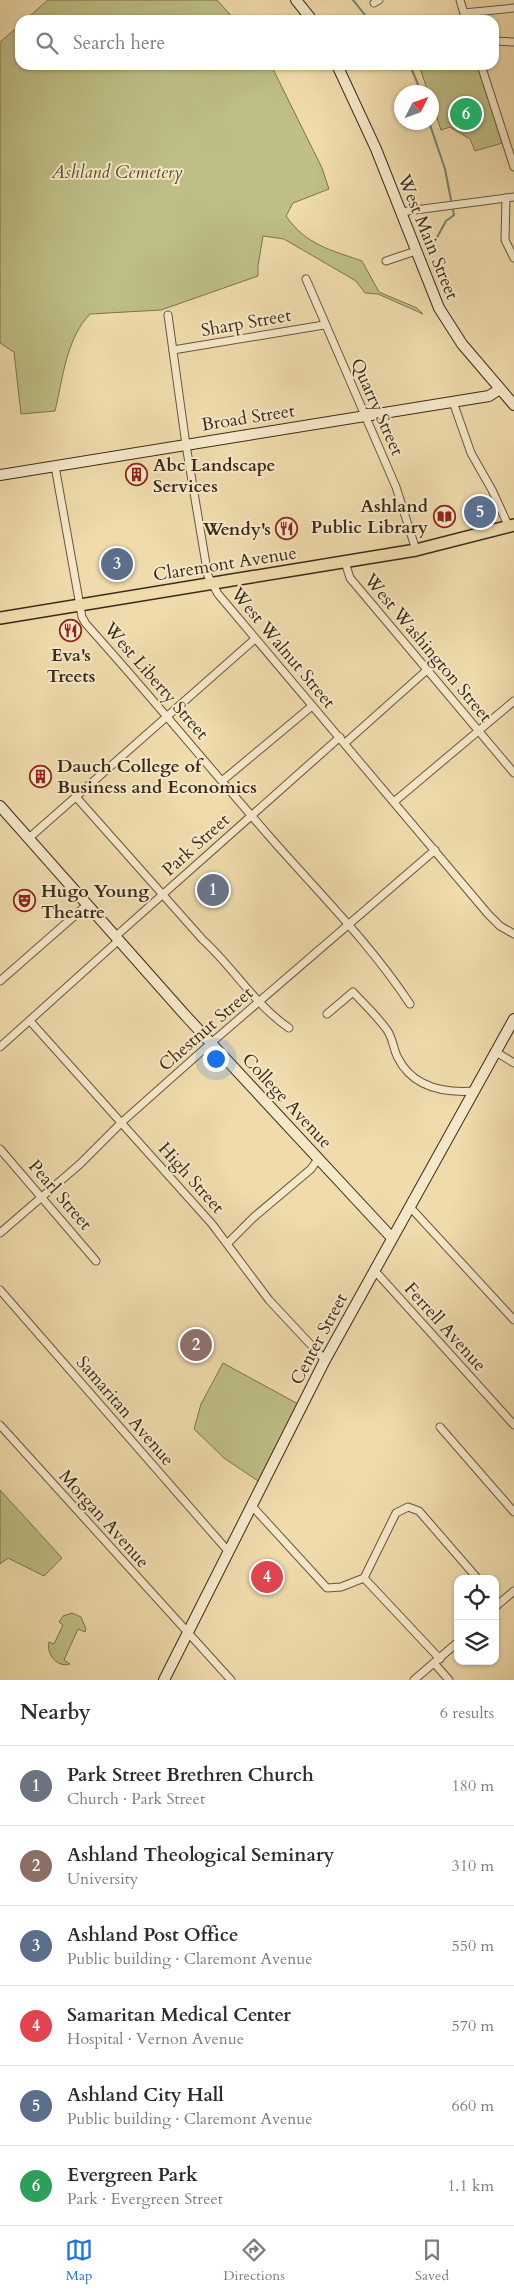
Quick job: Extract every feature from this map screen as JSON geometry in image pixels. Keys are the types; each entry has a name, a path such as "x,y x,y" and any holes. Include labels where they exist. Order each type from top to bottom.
{"main road":[{"name":"Claremont Avenue","path":"0,618 416,550 511,526"}],"street":[{"path":"296,0 308,15"},
{"path":"460,0 465,15"},
{"path":"471,15 514,8"},
{"path":"499,41 514,42"},
{"name":"West Main Street","path":"339,70 369,134 446,321 514,405"},
{"path":"483,70 514,167"},
{"path":"400,212 510,198 505,227 505,240 514,258"},
{"path":"505,227 514,225"},
{"path":"386,261 416,251"},
{"name":"Quarry Street","path":"306,278 324,325 396,487 416,550"},
{"name":"West Walnut Street","path":"168,314 186,445 208,576 218,594 488,914 500,926 514,934"},
{"name":"Sharp Street","path":"173,350 324,325"},
{"name":"Broad Street","path":"0,474 489,396 500,389"},
{"path":"453,402 470,453 511,526"},
{"name":"West Liberty Street","path":"55,466 80,605 86,624 252,816 349,924 384,966 410,1004"},
{"name":"West Washington Street","path":"345,562 350,578 514,773"},
{"path":"29,838 168,718 255,639"},
{"name":"Park Street","path":"0,1047 30,1021 163,894 252,816 427,670"},
{"path":"394,801 514,701"},
{"path":"222,781 312,706"},
{"path":"77,798 277,1021 289,1028"},
{"name":"College Avenue","path":"0,806 211,1043 392,1238"},
{"name":"Chestnut Street","path":"0,1233 80,1164 122,1122 211,1043 261,1002 435,850"},
{"path":"0,981 88,904"},
{"path":"327,1014 354,992 387,1030 395,1054 407,1071 420,1081 439,1090 474,1091"},
{"name":"Center Street","path":"164,1680 325,1360 514,1019"},
{"name":"High Street","path":"30,1021 228,1243 269,1300 325,1360"},
{"path":"496,1052 514,1063"},
{"name":"Pearl Street","path":"0,1149 96,1261"},
{"path":"228,1243 254,1216 311,1169 318,1159"},
{"path":"410,1207 514,1320"},
{"name":"Ferrell Avenue","path":"375,1271 514,1425"},
{"name":"Samaritan Avenue","path":"0,1290 228,1551"},
{"name":"Morgan Avenue","path":"0,1425 231,1680"},
{"path":"440,1427 514,1512"},
{"path":"251,1506 327,1588 341,1587 364,1578 396,1513 408,1506 419,1511 475,1575"},
{"path":"364,1578 437,1661 449,1680"},
{"path":"499,1601 514,1590"},
{"path":"414,1680 454,1646"}],"green space":[{"path":"48,0 217,0 230,15 31,15"},
{"name":"Ashland Cemetery","path":"15,29 15,70 273,70 322,168 329,189 293,203 286,216 302,234 311,240 330,250 362,261 379,292 417,308 423,314 378,294 365,293 356,281 284,239 263,236 258,276 161,310 90,314 82,324 70,347 55,411 21,414 14,352 0,343 0,42"},
{"path":"421,70 481,70 506,142 475,151 470,139 450,127 441,130 439,124 439,85 426,85"},
{"path":"223,1363 300,1405 261,1483 224,1458 194,1429 201,1404"},
{"path":"0,1490 62,1558 44,1576 8,1558 0,1564"},
{"path":"72,1613 81,1617 86,1629 85,1632 78,1629 64,1660 70,1664 65,1665 57,1662 51,1655 49,1642 54,1644 63,1625 59,1622 63,1616"}],"waterway":[{"path":"353,0 365,15"},
{"path":"412,70 418,85"},
{"path":"432,130 445,169 451,200"},
{"path":"435,241 446,221 454,215 453,210"}],"place":[{"name":"Evergreen Park","path":"466,114"},
{"name":"Abc Landscape Services","path":"137,475"},
{"name":"Ashland City Hall","path":"480,512"},
{"name":"Ashland Public Library","path":"444,516"},
{"name":"Wendy's","path":"287,529"},
{"name":"Ashland Post Office","path":"117,564"},
{"name":"Eva's Treets","path":"71,630"},
{"name":"Dauch College of Business and Economics","path":"41,776"},
{"name":"Park Street Brethren Church","path":"213,890"},
{"name":"Hugo Young Theatre","path":"25,901"},
{"name":"Ashland Theological Seminary","path":"196,1345"},
{"name":"Samaritan Medical Center","path":"267,1577"}]}
